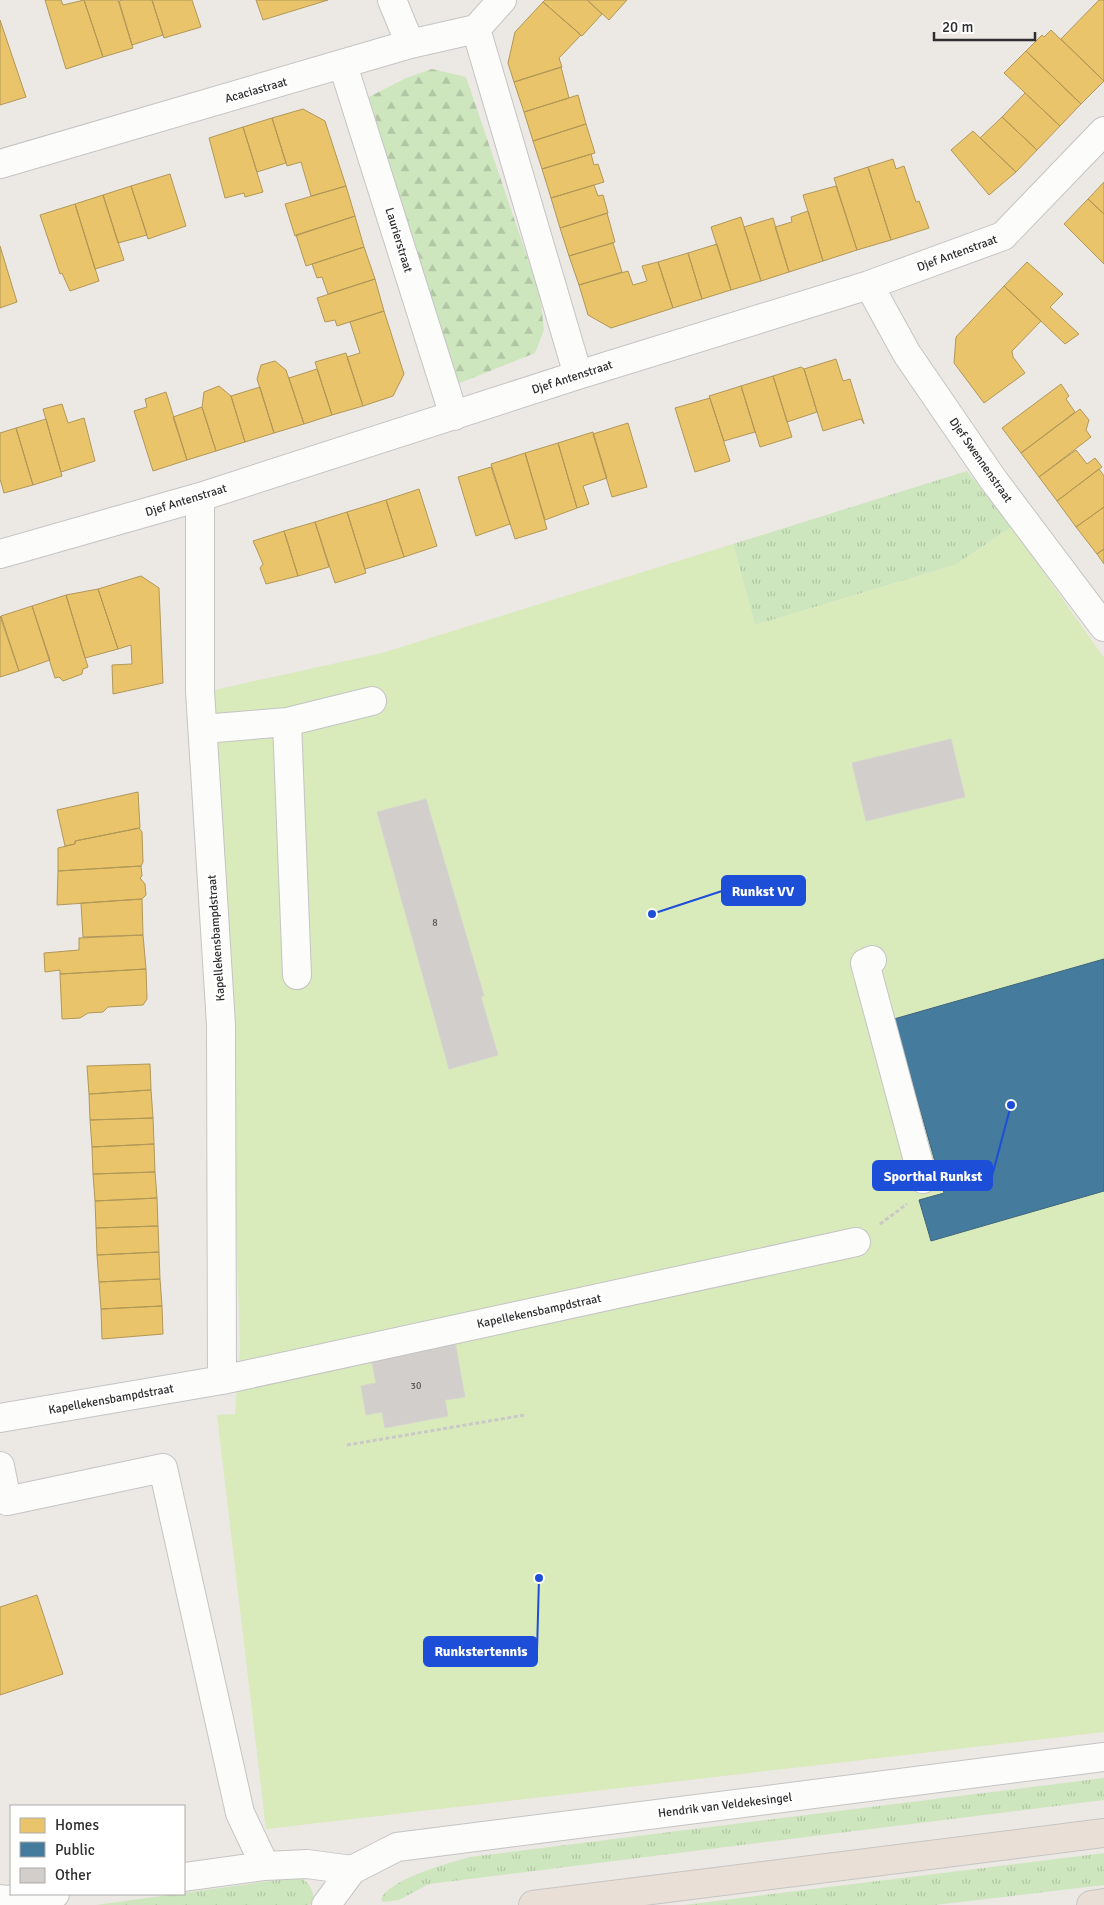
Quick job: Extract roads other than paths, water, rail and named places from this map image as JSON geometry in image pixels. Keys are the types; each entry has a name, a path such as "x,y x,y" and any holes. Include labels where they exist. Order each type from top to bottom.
{"highway":[{"path":"533,1905 1104,1833"},
{"path":"1091,1905 1104,1903"}],"street":[{"path":"392,0 410,44"},
{"path":"502,0 476,29 578,375"},
{"name":"Acaciastraat","path":"0,164 410,44 476,29"},
{"name":"Laurierstraat","path":"343,64 454,416"},
{"name":"Djef Antenstraat","path":"0,554 200,497 578,375 870,285 1003,236 1104,132"},
{"name":"Djef Swennenstraat","path":"870,285 908,354 992,478 1104,627"},
{"name":"Kapellekensbampdstraat","path":"200,497 200,691 221,1025 222,1380"},
{"path":"203,729 287,722 372,700"},
{"path":"287,722 297,975"},
{"path":"872,960 865,963 923,1179"},
{"name":"Kapellekensbampdstraat","path":"0,1418 222,1380 856,1242"},
{"path":"0,1466 7,1501 163,1468 240,1813 266,1866"},
{"name":"Hendrik van Veldekesingel","path":"326,1905 352,1870 397,1847 1104,1757"},
{"path":"185,1876 266,1866 307,1864 352,1870"},
{"path":"0,1899 6,1900 47,1895"}],"place":[{"name":"Runkst VV","path":"652,914"},
{"name":"Sporthal Runkst","path":"1011,1105"},
{"name":"Runkstertennis","path":"539,1578"}]}
